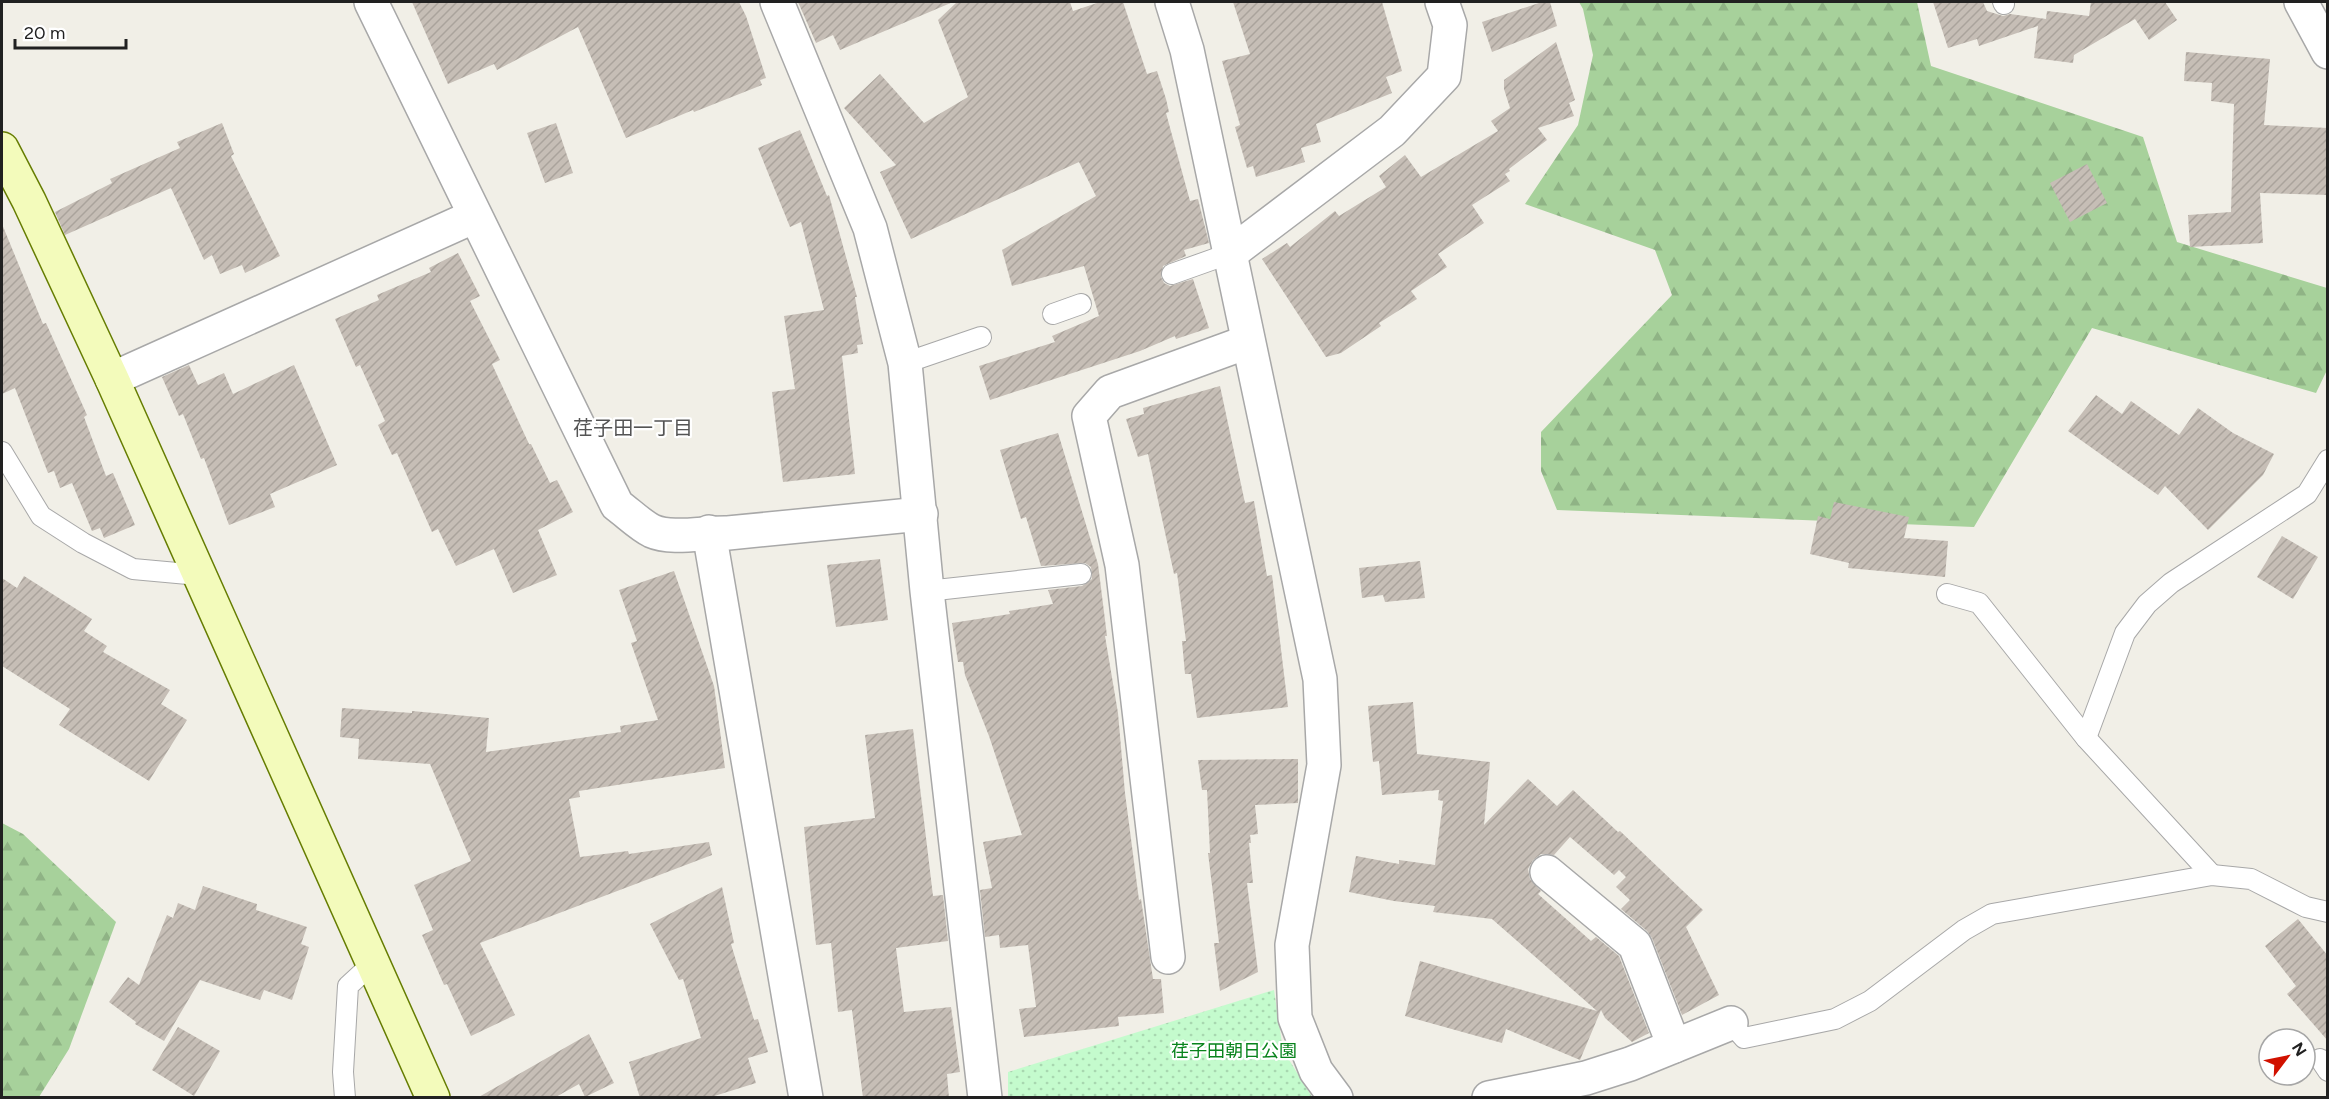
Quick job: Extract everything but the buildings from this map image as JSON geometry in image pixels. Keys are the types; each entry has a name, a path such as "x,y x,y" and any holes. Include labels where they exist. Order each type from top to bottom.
{"street":[{"path":"371,2 617,505 652,531 681,536 921,514"},
{"path":"777,2 870,228 905,363 927,591 985,1098"},
{"path":"1172,2 1187,50 1320,679 1324,765 1292,945 1295,1018 1316,1071 1336,1098"},
{"path":"1231,254 1392,131 1444,76 1450,25 1442,2"},
{"path":"2301,2 2328,52"},
{"path":"2,149 29,201 111,379 433,1098"},
{"path":"111,379 475,216"},
{"path":"1168,957 1122,565 1089,416 1110,392 1247,342"},
{"path":"709,532 806,1098"},
{"path":"1547,872 1635,945 1674,1046"},
{"path":"1489,1098 1586,1078 1630,1064 1731,1023"}],"lane":[{"path":"1172,274 1231,254"},
{"path":"1053,314 1081,304"},
{"path":"905,363 981,337"},
{"path":"2,453 41,516 83,543 134,569 200,575"},
{"path":"2086,738 2125,633 2147,604 2171,583 2307,494 2328,460"},
{"path":"927,591 1081,574"},
{"path":"1947,594 1979,603 2086,738 2212,875"},
{"path":"1731,1023 1743,1038 1835,1018 1870,1001 1964,930 1992,914 2212,875 2251,879 2306,907 2328,912"},
{"path":"345,1098 343,1072 348,986 373,963"}],"green space":[{"path":"1579,2 1917,2 1931,66 2143,137 2177,242 2327,288 2327,370 2316,393 2092,328 1974,527 1557,510 1541,471 1541,432 1672,295 1655,250 1525,204 1578,125 1593,55 1583,9"},
{"path":"2,823 23,834 116,922 69,1049 39,1097 2,1097"},
{"name":"荏子田朝日公園","path":"1274,990 1283,1050 1312,1097 1008,1097 1008,1072"}],"district":[{"name":"荏子田一丁目","path":"633,428"}]}
